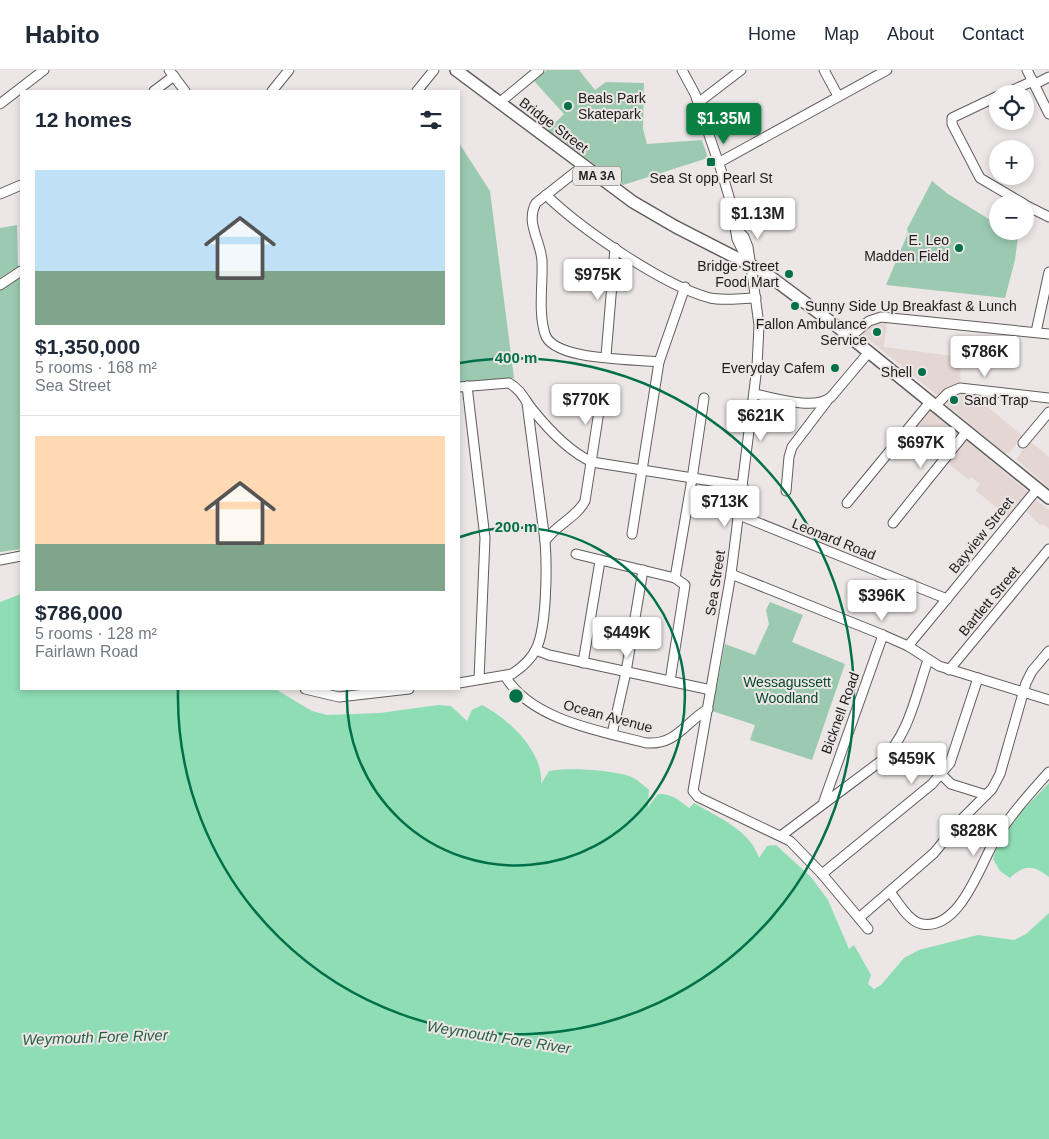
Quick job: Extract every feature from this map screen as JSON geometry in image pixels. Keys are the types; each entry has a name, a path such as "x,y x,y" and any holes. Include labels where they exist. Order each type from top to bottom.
{"main road":[{"name":"Bridge Street","path":"456,70 583,166 655,216 764,272 850,337 1049,498"}],"street":[{"path":"0,104 44,70"},
{"path":"273,90 289,70"},
{"path":"418,90 434,70"},
{"path":"499,103 539,70"},
{"name":"Sea Street","path":"682,70 698,103 728,194 737,235 744,237 748,247 759,326 755,394 731,574 694,794 782,835"},
{"path":"698,103 741,70"},
{"path":"824,70 838,96"},
{"path":"718,163 887,70"},
{"path":"1028,70 1049,114"},
{"path":"155,90 171,73 184,90"},
{"path":"1029,85 1049,77"},
{"path":"989,100 952,118 952,124 980,178 1009,195"},
{"path":"583,166 546,195 536,204 531,212 533,229 541,247 544,333 552,344 569,353 591,357 606,356 659,362"},
{"path":"0,194 20,185"},
{"path":"546,195 615,248 684,287 719,299 756,298"},
{"path":"1034,210 1049,218"},
{"path":"720,250 730,248 737,235"},
{"path":"606,356 615,248"},
{"path":"0,285 20,272"},
{"path":"1036,332 1049,272"},
{"path":"632,534 659,362 684,287"},
{"path":"850,337 869,321 880,317 1049,334"},
{"path":"786,491 789,457 792,447 868,352"},
{"path":"460,683 505,676 519,670 536,650 543,612 547,558 527,403 523,393 510,383 463,386 485,545 479,679"},
{"path":"847,503 933,403 948,393 960,388 1049,398"},
{"path":"545,541 557,526 573,516 582,506 587,495 602,392"},
{"path":"755,394 812,404 819,404 829,399"},
{"path":"675,578 704,398"},
{"path":"527,403 570,448 592,462 743,486"},
{"path":"1023,443 1049,412"},
{"path":"893,523 967,431"},
{"name":"Bayview Street","path":"908,646 1038,488"},
{"name":"Leonard Road","path":"739,516 947,599"},
{"path":"543,520 557,526"},
{"name":"Bartlett Street","path":"949,670 1049,549"},
{"path":"576,554 675,578 682,582 686,589 670,681"},
{"path":"0,560 20,556"},
{"path":"583,663 600,560"},
{"path":"612,734 626,672 643,570"},
{"path":"731,574 908,646 928,660 949,670 1049,700"},
{"name":"Bicknell Road","path":"824,801 883,635"},
{"path":"536,650 583,663 711,690"},
{"path":"858,918 938,849 961,820 986,795 1000,774 1028,678 1049,651"},
{"path":"868,929 799,848 782,835 824,801 881,761 896,744 928,660"},
{"name":"Ocean Avenue","path":"505,676 513,688 557,718 646,743 663,742 677,735 708,709"},
{"path":"822,874 941,774 950,763 978,678"},
{"path":"308,690 324,695 388,690"},
{"path":"890,892 912,919 920,924 932,923 951,913 974,884 990,848 1004,826 1049,772"},
{"path":"941,774 951,784 986,795"}],"shaded area":[{"path":"887,322 884,347 961,357 960,385 937,395 861,333 874,323"},
{"path":"962,390 984,392 983,403 1023,436 1009,453 1005,453 946,404 949,397"},
{"path":"929,410 960,435 938,464 906,436"},
{"path":"964,439 1027,491 1027,494 1008,517 975,490 980,484 971,477 969,480 946,462"},
{"path":"1030,441 1049,457 1049,488 1016,459"},
{"path":"1036,500 1049,510 1049,529 1043,524 1041,526 1027,512"}],"green space":[{"path":"547,70 579,70 595,90 606,82 644,83 643,129 647,144 702,140 708,158 623,185 548,130 564,114 534,81"},
{"path":"460,145 490,191 514,378 460,382"},
{"name":"E. Leo Madden Field","path":"932,181 948,194 989,219 989,240 1018,240 1015,260 1005,298 886,285 908,233 907,229"},
{"path":"17,225 18,265 20,269 20,549 0,552 0,228"},
{"name":"Wessagussett Woodland","path":"770,602 803,615 792,642 845,664 812,760 750,740 755,725 712,711 725,644 755,655 769,624 766,610"}],"water":[{"name":"Weymouth Fore River","path":"20,594 20,690 277,690 312,711 327,715 380,713 438,705 451,706 467,721 472,710 482,705 503,719 523,738 537,760 541,784 549,771 567,769 601,771 629,776 649,790 648,807 658,794 671,796 689,808 694,803 741,832 755,848 759,858 767,846 776,845 811,877 828,900 849,949 854,945 871,975 868,984 874,989 881,985 904,958 919,950 978,935 1014,940 1026,934 1049,913 1049,1139 0,1139 0,602"},
{"path":"1049,783 1049,877 1034,868 1025,868 1010,878 1000,871 993,859 997,848 1016,818"}],"place":[{"name":"Beals Park Skatepark","path":"568,106"},
{"name":"Sea St opp Pearl St","path":"711,162"},
{"name":"E. Leo Madden Field","path":"959,248"},
{"name":"Bridge Street Food Mart","path":"789,274"},
{"name":"Sunny Side Up Breakfast & Lunch","path":"795,306"},
{"name":"Fallon Ambulance Service","path":"877,332"},
{"name":"Everyday Cafem","path":"835,368"},
{"name":"Shell","path":"922,372"},
{"name":"Sand Trap","path":"954,400"}]}
